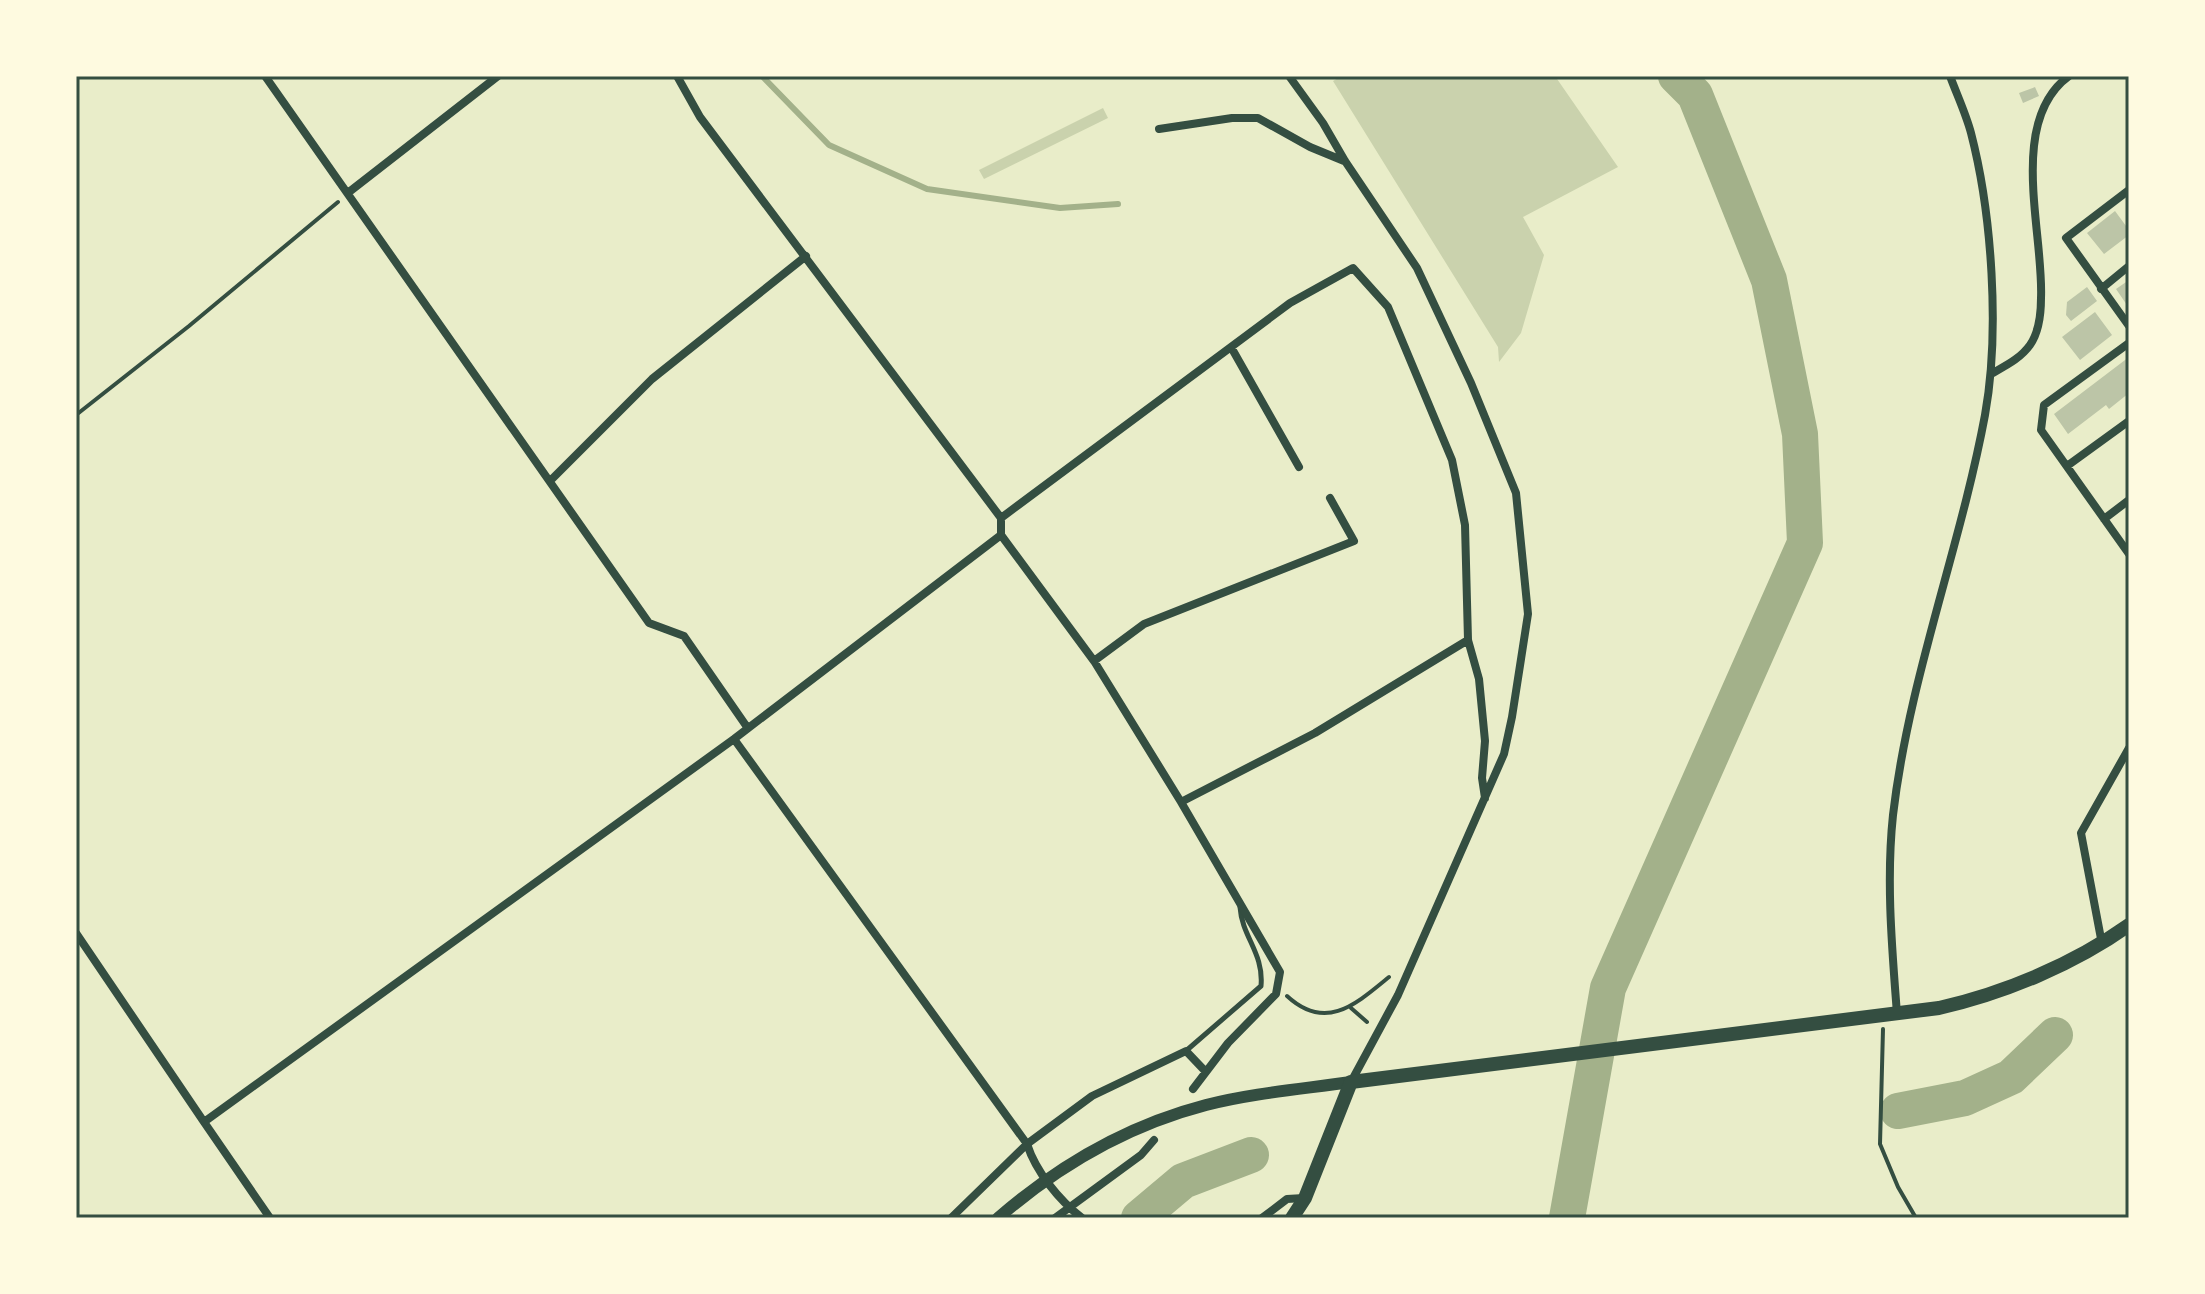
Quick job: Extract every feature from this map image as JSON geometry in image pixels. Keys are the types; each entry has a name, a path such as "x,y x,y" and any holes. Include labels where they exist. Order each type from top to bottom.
{"main road":[{"path":"1292,1218 1305,1198 1351,1082 1867,1018 1965,1002 2017,983 2102,944 2129,925"}],"street":[{"path":"265,76 649,623 684,636 747,727"},
{"path":"349,192 498,76"},
{"path":"677,76 700,117 1001,518 1001,535 1094,661 1280,972 1276,994 1228,1043 1193,1089"},
{"path":"998,1218 1060,1171 1113,1140 1169,1116 1207,1105 1351,1082 1413,958 1504,754 1528,614 1516,493 1471,383 1417,268 1289,76"},
{"path":"1890,1015 1889,909 1893,816 1918,675 1968,491 1991,374 1994,332 1985,209 1971,132 1950,76"},
{"path":"1991,374 2015,360 2031,344 2040,316 2042,283 2033,167 2035,133 2045,103 2064,78"},
{"path":"1159,129 1232,118 1258,118 1310,147 1345,161"},
{"path":"2129,190 2066,238 2129,326"},
{"path":"551,480 652,379 806,256"},
{"path":"2101,289 2129,266"},
{"path":"1001,518 1290,303 1353,268 1388,307 1452,460 1465,525 1468,640 1479,679 1485,741 1482,778 1485,798"},
{"path":"2129,343 2044,405 2041,430 2129,554"},
{"path":"1231,347 1299,467"},
{"path":"2067,466 2129,421"},
{"path":"1094,661 1144,624 1354,541 1330,498"},
{"path":"2104,519 2129,500"},
{"path":"204,1122 734,739 1001,535"},
{"path":"1181,802 1315,733 1468,640"},
{"path":"734,739 1027,1144 1031,1158 1067,1207 1082,1217"},
{"path":"2102,944 2081,833 2129,748"},
{"path":"76,933 270,1218"},
{"path":"951,1218 1027,1144 1092,1096 1186,1051 1206,1072"},
{"path":"1055,1218 1141,1155 1154,1140"},
{"path":"1262,1218 1287,1199 1305,1198"}],"lane":[{"path":"1186,1051 1261,986 1263,968 1241,917 1239,901"}],"path":[{"path":"76,415 189,326 349,192"},
{"path":"1277,987 1298,1006 1323,1014 1351,1008 1413,958"},
{"path":"1351,1008 1378,1031"},
{"path":"1890,1015 1880,1144 1898,1187 1916,1218"}],"green space":[{"path":"1342,76 1555,76 1618,167 1523,217 1544,255 1521,333 1499,362 1498,347 1333,81"},
{"path":"1103,108 1108,118 984,179 979,170"}],"building":[{"path":"2035,87 2039,96 2023,103 2019,93"},
{"path":"2115,211 2129,230 2129,235 2104,254 2087,233"},
{"path":"2129,280 2129,308 2116,289"},
{"path":"2087,287 2097,301 2071,321 2066,315 2067,302"},
{"path":"2095,312 2112,335 2080,360 2062,337"},
{"path":"2129,357 2129,393 2109,409 2106,405 2068,434 2054,414"}],"waterway":[{"path":"762,76 829,145 927,189 1060,208 1118,204"},
{"path":"1567,1218 1608,988 1805,543 1800,434 1769,280 1695,95 1676,76"},
{"path":"1898,1111 1965,1098 2011,1077 2055,1035"},
{"path":"1139,1218 1183,1181 1251,1155"}]}
